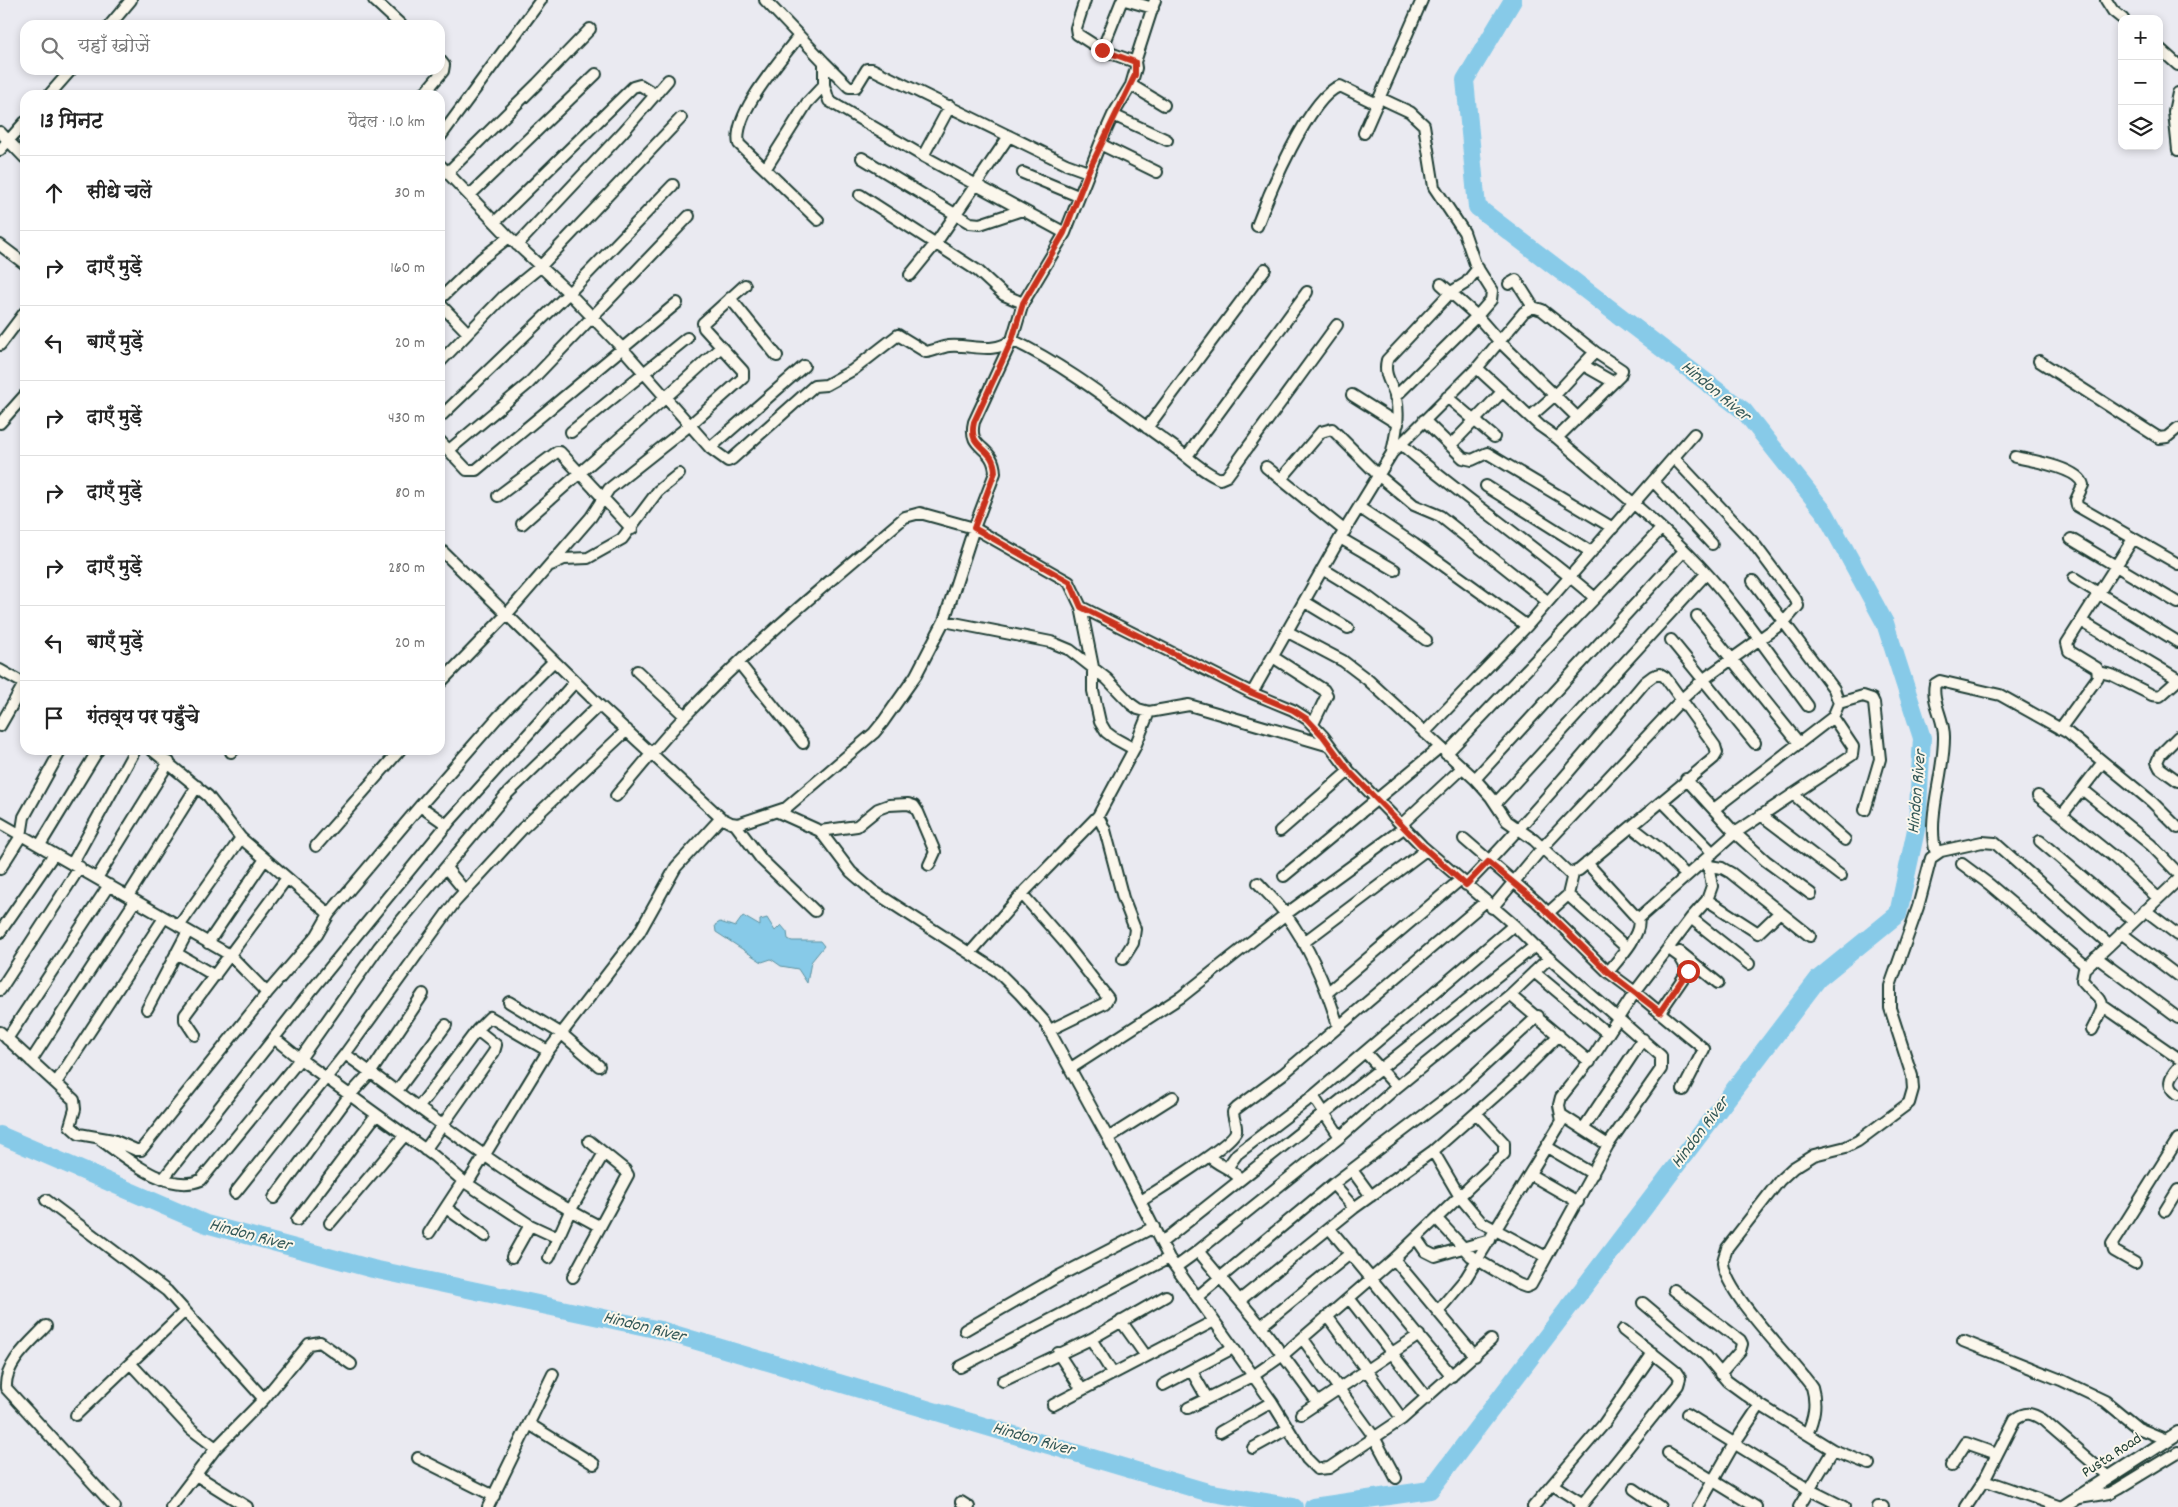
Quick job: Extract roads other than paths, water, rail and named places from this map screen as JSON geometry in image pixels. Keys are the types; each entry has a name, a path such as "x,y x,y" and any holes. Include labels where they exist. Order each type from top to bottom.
{"street":[{"path":"114,20 131,0"},
{"path":"374,0 396,20"},
{"path":"445,130 541,0"},
{"path":"765,0 798,37 849,87 856,87 863,73 870,68 1066,164 1088,172"},
{"path":"1085,0 1076,28 1077,34 1102,50 1135,62"},
{"path":"734,824 786,808 879,727 916,674 944,622 974,528 995,472 995,463 991,455 975,443 971,433 974,422 1012,340 1023,303 1064,233 1113,115 1131,85 1136,68 1135,62 1154,4 1124,0 1102,50"},
{"path":"1364,133 1422,0"},
{"path":"2106,0 2118,15"},
{"path":"448,172 590,29"},
{"path":"798,37 749,105 738,133 739,144 818,220"},
{"path":"2163,52 2178,65"},
{"path":"824,62 824,85 829,101 976,186 1064,233"},
{"path":"470,194 596,74"},
{"path":"53,90 67,75"},
{"path":"427,90 440,75"},
{"path":"517,244 668,80"},
{"path":"495,222 633,87 640,84 656,95"},
{"path":"766,168 807,103 824,85"},
{"path":"1131,85 1164,105"},
{"path":"1257,226 1292,145 1329,92 1340,86 1410,112 1424,125 1434,187 1464,232 1472,258 1485,277 1492,295 1477,316 1396,397"},
{"path":"2178,93 2174,112 2178,150"},
{"path":"923,156 950,106"},
{"path":"1113,115 1167,140"},
{"path":"445,357 503,297 540,266 681,118"},
{"path":"0,150 20,127"},
{"path":"0,132 20,153"},
{"path":"910,275 956,215 1009,136"},
{"path":"1100,144 1158,172"},
{"path":"862,158 970,222 980,224 1022,210"},
{"path":"445,169 509,237 569,293 623,348 690,426 724,460 732,459 814,386 826,385 853,370 898,334 926,352 950,346 992,349 1005,346 1012,340"},
{"path":"1023,173 1078,196"},
{"path":"445,411 569,293 673,185"},
{"path":"860,195 978,271 1004,295 1023,303"},
{"path":"449,450 528,384 688,216"},
{"path":"445,293 509,237"},
{"path":"0,245 20,260"},
{"path":"1392,453 1398,424 1396,397 1386,377 1386,360 1451,292 1466,283 1478,268"},
{"path":"1147,428 1265,269"},
{"path":"1509,284 1516,280 1534,307 1542,310 1595,352 1622,370 1620,376 1557,438"},
{"path":"1441,284 1477,316 1498,340 1577,417"},
{"path":"445,678 507,614 617,482 690,426 743,378 743,371 704,328 704,323 744,285"},
{"path":"1187,456 1307,292"},
{"path":"730,298 777,356"},
{"path":"445,446 467,470 476,470 677,303"},
{"path":"1252,693 1392,453 1477,368 1498,340 1524,312 1534,307"},
{"path":"445,309 468,333"},
{"path":"0,345 20,319"},
{"path":"1012,340 1055,364 1213,476 1220,479 1227,476 1337,325"},
{"path":"571,432 687,338"},
{"path":"522,524 667,398 721,348"},
{"path":"1530,417 1555,395 1595,352"},
{"path":"2039,361 2159,438 2167,437 2178,428"},
{"path":"1584,365 1613,382"},
{"path":"710,448 804,366"},
{"path":"1477,368 1530,417 1557,438 1684,551 1706,574 1808,706"},
{"path":"1451,445 1502,392"},
{"path":"1352,395 1398,424"},
{"path":"1447,397 1494,437"},
{"path":"0,423 20,401"},
{"path":"1424,420 1463,458 1470,460 1487,453 1613,528"},
{"path":"1282,478 1321,432 1328,429 1335,431 1378,475 1414,505 1440,516 1547,601"},
{"path":"1424,733 1527,626 1694,434"},
{"path":"1401,444 1445,482 1595,598"},
{"path":"498,496 557,452 564,455 632,529"},
{"path":"2015,457 2046,462 2080,478 2083,485 2076,500 2077,506 2178,564"},
{"path":"1141,1201 1209,1156 1234,1136 1236,1130 1233,1112 1237,1108 1283,1074 1338,1026 1488,904 1512,881 1682,699 1704,679 1796,611 1798,606 1796,600 1752,541 1674,458"},
{"path":"1266,467 1282,478 1343,535 1395,570"},
{"path":"548,567 564,559 588,558 610,547 632,529 658,490 679,474"},
{"path":"1653,481 1712,544"},
{"path":"1486,486 1591,552"},
{"path":"1360,508 1414,544 1527,626"},
{"path":"616,796 685,716 739,663 905,517 920,513 974,528 1070,582 1081,607 1093,667 1093,692 1100,722 1106,732 1134,749"},
{"path":"1284,876 1443,751 1661,529"},
{"path":"2071,539 2178,603"},
{"path":"2060,729 2098,677 2099,672 2097,668 2067,647 2081,621 2133,539"},
{"path":"1475,779 1684,551"},
{"path":"445,554 652,755 684,782 721,818 734,824 762,860 814,911"},
{"path":"1323,569 1364,594 1426,640"},
{"path":"1496,803 1706,574"},
{"path":"2074,578 2178,642"},
{"path":"1714,809 1833,717 1839,703 1834,689 1753,580"},
{"path":"1305,602 1348,628"},
{"path":"1081,607 1252,693 1293,710 1312,724 1349,771 1426,850 1662,1056 1661,1069 1608,1145 1532,1285 1526,1287 1518,1284 1477,1259 1462,1248 1437,1219"},
{"path":"1697,616 1730,660 1799,743"},
{"path":"2081,621 2178,679 2160,696 2152,695 2108,673 2099,672"},
{"path":"944,622 1051,642 1070,650 1107,679 1130,704 1149,712 1189,705 1330,746"},
{"path":"1288,632 1314,644 1355,669 1475,779 1496,803 1507,821 1543,847 1568,873 1573,874"},
{"path":"1671,640 1755,743"},
{"path":"1273,657 1324,690 1327,695 1312,724"},
{"path":"109,885 4,1035 74,1100 75,1109 70,1126 74,1131 120,1142 136,1150 141,1150 267,993 317,935 330,914 420,806 498,718 554,661"},
{"path":"739,663 803,743"},
{"path":"0,670 20,681"},
{"path":"637,671 685,716"},
{"path":"1328,992 1488,862 1653,676 1660,674 1665,677 1682,699 1716,746 1718,753 1632,827 1573,874 1568,895 1548,914"},
{"path":"163,1179 274,1038 447,825 575,682"},
{"path":"1936,854 1931,832 1944,736 1934,692 1938,682 1946,682 2000,696 2060,729 2152,802 2178,828"},
{"path":"0,726 20,692"},
{"path":"1839,703 1863,696 1872,699 1874,703 1880,759 1865,810"},
{"path":"98,1138 130,1160 163,1179 185,1185 201,1180 300,1059 379,948 506,795 599,705"},
{"path":"970,954 1022,894 1098,816 1134,749 1149,712"},
{"path":"1638,919 1686,875 1710,859 1735,833 1854,752 1833,717"},
{"path":"235,1193 345,1054 426,940 465,891 523,828 627,730"},
{"path":"2178,737 2160,755 2156,762 2160,768 2178,781"},
{"path":"0,868 21,836 24,818 58,755"},
{"path":"40,845 95,755"},
{"path":"0,990 76,866 132,755"},
{"path":"159,755 208,796 241,838 330,914"},
{"path":"316,846 396,755"},
{"path":"97,878 168,762"},
{"path":"2062,815 2103,762"},
{"path":"1071,1068 1181,997 1286,914 1404,826 1462,768"},
{"path":"1280,831 1349,771"},
{"path":"1686,779 1735,833 1766,861 1811,894"},
{"path":"31,1062 131,899 197,786"},
{"path":"2082,789 2151,845 2178,873"},
{"path":"1794,794 1845,840"},
{"path":"2038,796 2114,857 2158,898"},
{"path":"1662,801 1710,859 1731,873 1810,936"},
{"path":"820,831 857,826 884,806 908,804 914,806 918,812 935,852 929,865"},
{"path":"420,806 447,825"},
{"path":"778,812 820,831 852,872 873,891 1008,981 1044,1021 1071,1068 1172,1263 1272,1402 1307,1459 1320,1470 1329,1468 1402,1419 1491,1340"},
{"path":"1761,815 1840,876"},
{"path":"1098,816 1106,830 1123,898 1135,929 1133,943 1123,959"},
{"path":"430,1233 485,1155 548,1051 639,933 676,867 721,818"},
{"path":"0,823 230,955 267,993"},
{"path":"1632,827 1660,849 1686,875"},
{"path":"147,1009 176,953 184,929 241,838"},
{"path":"1464,839 1548,914 1608,972 1704,1049 1683,1090"},
{"path":"2040,841 2134,921"},
{"path":"1807,1434 1814,1419 1815,1398 1812,1387 1734,1291 1725,1273 1723,1261 1727,1248 1780,1180 1792,1168 1814,1155 1846,1147 1858,1141 1909,1103 1913,1089 1912,1076 1888,997 1890,986 1918,907 1931,858 1936,854 1982,842 1995,843 2109,944"},
{"path":"1303,943 1426,850"},
{"path":"0,932 54,854"},
{"path":"208,943 265,859"},
{"path":"1608,1145 1563,1116 1559,1105 1561,1097 1590,1062 1635,992 1671,947 1691,918 1708,900 1712,886 1710,859"},
{"path":"1587,863 1638,919 1639,928 1627,948 1608,972"},
{"path":"1962,864 1989,884 2086,966"},
{"path":"446,868 465,891"},
{"path":"195,1035 185,1020 185,1015 287,878"},
{"path":"2178,880 2086,966 2082,980 2100,997 2103,1006 2178,1058"},
{"path":"1258,883 1286,914 1303,943 1328,992 1338,1026"},
{"path":"1022,894 1065,942 1108,998 1106,1003 1050,1030"},
{"path":"1568,895 1627,948"},
{"path":"1708,900 1758,933 1780,912"},
{"path":"2146,910 2178,935"},
{"path":"56,1083 164,918"},
{"path":"1691,918 1749,964"},
{"path":"1228,1168 1237,1154 1312,1096 1514,925"},
{"path":"2122,933 2178,976"},
{"path":"1162,1242 1535,946"},
{"path":"1671,947 1718,983"},
{"path":"1660,1012 1688,971 1680,957 1671,947"},
{"path":"176,953 215,976"},
{"path":"2096,957 2178,1018"},
{"path":"960,1367 1198,1251 1340,1137 1397,1087 1510,995 1549,958"},
{"path":"1534,972 1607,1034"},
{"path":"274,1198 350,1096 371,1072 423,994"},
{"path":"1510,995 1538,1016 1590,1062"},
{"path":"509,1002 562,1034 599,1066"},
{"path":"2092,1030 2103,1006"},
{"path":"1197,1297 1333,1184 1461,1087 1538,1016"},
{"path":"419,1107 477,1030 490,1017 548,1051"},
{"path":"397,1091 446,1025"},
{"path":"425,1150 496,1048 494,1042 477,1030"},
{"path":"1240,1300 1354,1208 1433,1151 1559,1036"},
{"path":"274,1038 425,1150 465,1183 530,1225 558,1238"},
{"path":"1583,1129 1643,1039"},
{"path":"1365,1052 1397,1087"},
{"path":"345,1054 485,1155 570,1211 599,1226"},
{"path":"2178,1068 2170,1077 2169,1083 2178,1094"},
{"path":"1312,1096 1340,1137"},
{"path":"1108,1138 1173,1097"},
{"path":"1188,1408 1253,1376 1283,1355 1394,1260 1504,1154 1506,1148 1504,1143 1476,1113"},
{"path":"297,1220 376,1115"},
{"path":"1438,1311 1466,1278 1531,1175 1563,1116"},
{"path":"330,1224 405,1135"},
{"path":"2135,1263 2114,1252 2112,1244 2178,1139"},
{"path":"573,1277 628,1175 625,1170 589,1141"},
{"path":"1547,1147 1593,1174"},
{"path":"1433,1151 1460,1197 1481,1222 1546,1257"},
{"path":"549,1258 570,1211 604,1153"},
{"path":"1209,1156 1217,1164 1234,1171 1240,1179"},
{"path":"1352,1170 1370,1196"},
{"path":"1531,1175 1578,1202"},
{"path":"1333,1184 1354,1208"},
{"path":"2165,1211 2178,1190"},
{"path":"46,1200 167,1292 264,1399"},
{"path":"446,1208 485,1236"},
{"path":"512,1257 530,1225"},
{"path":"965,1330 1057,1277 1154,1227"},
{"path":"1330,1229 1452,1376"},
{"path":"1416,1238 1430,1255 1435,1256 1490,1240"},
{"path":"1198,1251 1261,1326 1318,1402"},
{"path":"1261,1326 1351,1253"},
{"path":"1394,1260 1475,1356"},
{"path":"1674,1290 1740,1340 1742,1344 1740,1351 1720,1374"},
{"path":"1003,1380 1091,1339 1166,1296"},
{"path":"1349,1298 1392,1356 1427,1398"},
{"path":"1643,1303 1698,1348 1720,1374 1760,1405 1833,1450 1869,1464"},
{"path":"76,1415 185,1311"},
{"path":"1327,1316 1369,1371 1402,1419"},
{"path":"1121,1321 1146,1356"},
{"path":"1053,1405 1214,1321"},
{"path":"46,1326 16,1361 6,1381 6,1388 115,1507"},
{"path":"1553,1485 1581,1505 1678,1385 1680,1378 1676,1372 1623,1330"},
{"path":"1301,1414 1392,1356 1419,1336"},
{"path":"1303,1338 1374,1437 1396,1478"},
{"path":"1091,1339 1113,1374"},
{"path":"1963,1341 2062,1380 2105,1401 2138,1428 2167,1440"},
{"path":"171,1507 216,1448 264,1399 313,1342 320,1342 351,1364"},
{"path":"1163,1385 1233,1348"},
{"path":"1058,1353 1082,1390"},
{"path":"1533,1507 1603,1425 1653,1353"},
{"path":"131,1364 191,1429 216,1448"},
{"path":"1191,1370 1207,1398"},
{"path":"488,1507 553,1374"},
{"path":"1220,1432 1272,1402"},
{"path":"1698,1507 1734,1444 1760,1405"},
{"path":"1966,1507 1984,1480 2015,1419 2023,1413 2033,1414 2109,1477"},
{"path":"1687,1414 1808,1489 1844,1507"},
{"path":"529,1424 594,1464"},
{"path":"1253,1448 1287,1429"},
{"name":"Pusta Road","path":"2062,1507 2178,1433"},
{"path":"1951,1466 1966,1444 1997,1454"},
{"path":"1799,1507 1833,1450"},
{"path":"2076,1499 2110,1492 2119,1488 2178,1452"},
{"path":"1668,1453 1756,1507"},
{"path":"418,1458 494,1496"},
{"path":"196,1475 248,1507"},
{"path":"1984,1480 2062,1507"},
{"path":"1634,1489 1660,1507"},
{"path":"1878,1507 1883,1507"}],"water":[{"path":"743,916 760,926 760,920 767,918 775,931 781,925 787,932 788,939 792,941 820,941 824,946 811,962 807,983 798,969 781,966 771,959 762,962 716,932 715,925 720,922 735,927"}],"waterway":[{"name":"Hindon River","path":"1313,1507 1430,1490 1818,979 1898,914 1917,825 1922,738 1885,623 1825,513 1744,411 1477,207 1465,80 1513,0"},
{"name":"Hindon River","path":"0,1135 206,1224 373,1269 660,1330 1207,1492 1294,1507"}]}
